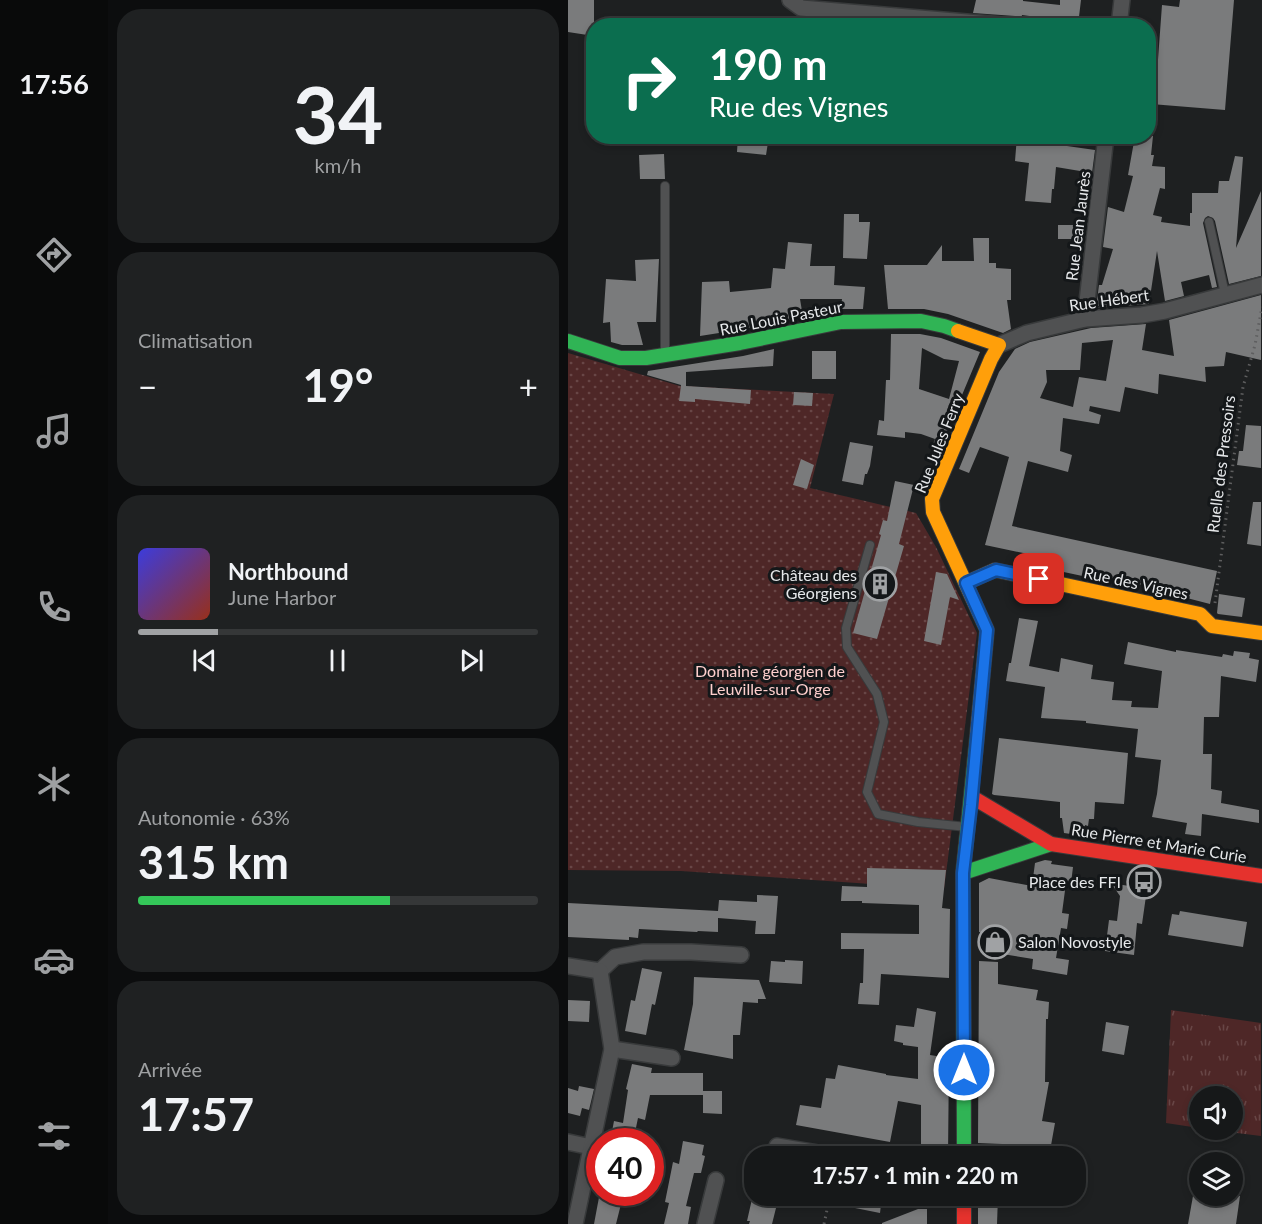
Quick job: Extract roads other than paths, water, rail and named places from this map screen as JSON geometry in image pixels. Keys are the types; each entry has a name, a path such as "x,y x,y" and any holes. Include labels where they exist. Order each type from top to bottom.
{"street":[{"path":"790,0 801,8 919,18"},
{"path":"1120,18 1122,0"},
{"name":"Rue Jean Jaurès","path":"1085,319 1105,144"},
{"name":"Rue Hébert","path":"999,345 1027,333 1085,319 1165,311 1261,285"},
{"name":"Rue Louis Pasteur","path":"568,341 620,358 646,358 740,343 841,322 921,321 944,326 999,345"},
{"name":"Rue Jules Ferry","path":"964,1146 963,873 987,630 933,512 932,499 999,345"},
{"name":"Rue des Vignes","path":"966,583 996,570 1200,614 1212,626 1261,633"},
{"path":"972,797 1051,844"},
{"path":"963,873 1051,844"},
{"name":"Rue Pierre et Marie Curie","path":"1051,844 1261,876"},
{"path":"600,971 615,957 643,952 691,952 740,956"},
{"path":"568,966 600,971"},
{"path":"595,1128 612,1049 600,971"},
{"path":"612,1049 672,1058"},
{"path":"568,1142 586,1146"},
{"path":"575,1224 586,1171"},
{"path":"705,1224 716,1180"},
{"path":"964,1206 964,1224"}],"lane":[{"path":"665,186 665,355"},
{"path":"1209,222 1225,294"},
{"path":"870,545 846,628 847,647 877,694 884,722 867,792 878,814 919,822 968,827"}],"place":[{"name":"Château des Géorgiens","path":"880,584"},
{"name":"Place des FFI","path":"1144,882"},
{"name":"Salon Novostyle","path":"995,942"}],"park label":[{"name":"Domaine géorgien de Leuville-sur-Orge","path":"770,680"}]}
